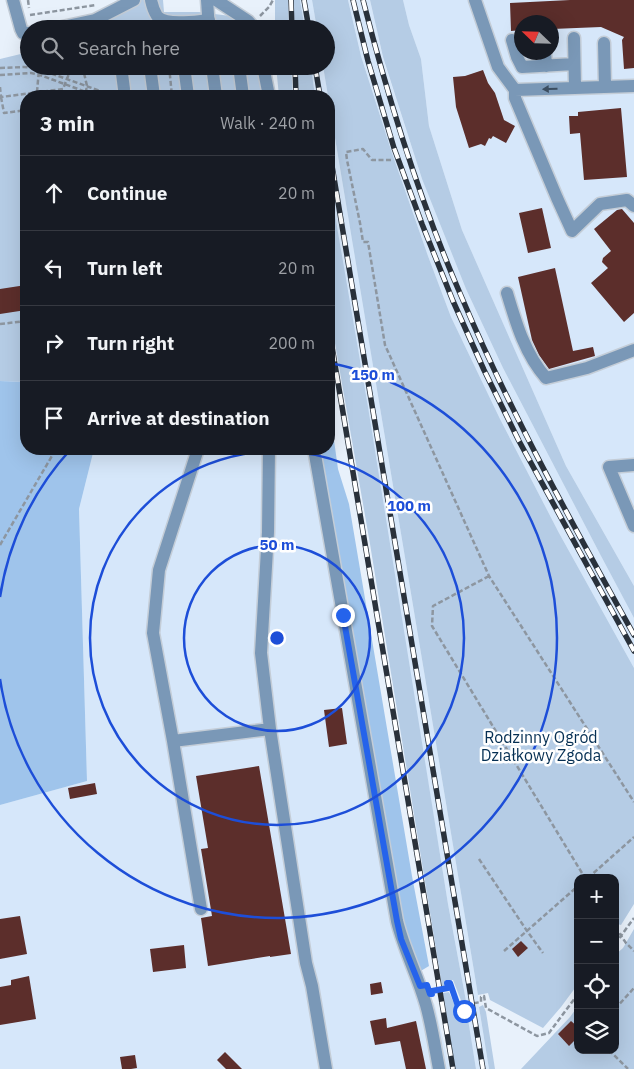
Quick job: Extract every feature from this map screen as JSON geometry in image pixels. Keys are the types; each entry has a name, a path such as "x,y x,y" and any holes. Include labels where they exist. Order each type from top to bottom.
{"street":[{"path":"13,0 20,25"},
{"path":"95,20 134,0"},
{"path":"151,0 157,16 163,20"},
{"path":"207,0 209,20"},
{"path":"216,0 244,20"},
{"path":"475,0 498,67 515,90 515,98 572,231 600,204 627,200 634,206"},
{"path":"574,38 575,88"},
{"path":"512,40 522,67 574,64"},
{"path":"604,43 605,87"},
{"path":"546,60 546,66"},
{"path":"119,90 120,75"},
{"path":"151,75 153,90"},
{"path":"185,75 187,90"},
{"path":"213,75 215,90"},
{"path":"240,75 243,90"},
{"path":"265,75 268,90"},
{"path":"515,90 634,86"},
{"path":"507,293 517,328 546,378 587,368 634,350"},
{"path":"196,455 159,570 153,633 201,908"},
{"path":"269,455 268,532 261,653 270,729 306,963 312,986 326,1069"},
{"path":"315,455 397,921 401,939 420,986 430,1018 439,1069"},
{"path":"634,464 609,468 634,526"},
{"path":"173,741 270,729"}],"path":[{"path":"259,20 272,0"},
{"path":"30,15 98,4"},
{"path":"0,68 20,67"},
{"path":"0,75 20,74"},
{"path":"38,90 38,75 80,90"},
{"path":"55,75 105,90"},
{"path":"55,90 63,89 68,75"},
{"path":"84,75 86,90"},
{"path":"169,75 171,90"},
{"path":"0,87 4,113 20,111"},
{"path":"1,97 20,94"},
{"path":"390,160 372,160 363,149 346,152 363,242 368,242 385,345 489,576 634,802"},
{"path":"0,324 20,322"},
{"path":"0,545 52,455"},
{"path":"489,576 433,606 432,626 584,874"},
{"path":"591,874 634,837"},
{"path":"479,859 543,953"},
{"path":"504,951 574,890"},
{"path":"619,939 634,918"},
{"path":"619,933 634,951"},
{"path":"420,986 427,985 430,994 432,994 432,991 448,988 447,983 450,983 460,1012 464,1011 463,1005 481,1002 480,997 484,996 486,1008 538,1036 549,1033 574,999"},
{"path":"619,1005 634,988"},
{"path":"613,1054 628,1069"}],"shaded area":[{"path":"300,0 312,0 315,20 303,20"},
{"path":"348,0 370,0 383,58 422,179 466,289 503,368 634,618 634,668 559,533 500,419 451,317 392,153 361,56"},
{"path":"403,0 634,0 634,586 566,466 462,230 429,126 421,59 409,25"},
{"path":"312,75 324,75 327,90 314,90"},
{"path":"335,138 489,1069 476,1069 466,1001 448,904 335,217"},
{"path":"0,381 20,382 20,455 92,455 79,509 87,781 0,805"},
{"path":"335,447 338,469 349,504 429,966 419,972 406,938 319,455 335,455"},
{"path":"92,455 310,455 398,944 435,1005 450,1069 0,1069 0,805 87,781 79,509"}],"green space":[{"path":"141,0 163,0 164,12 199,12 238,17 241,20 107,20"},
{"path":"275,0 288,0 289,20 275,20"},
{"path":"293,0 300,0 303,20 294,20"},
{"name":"Rodzinny Ogród Działkowy Zgoda","path":"312,0 348,0 361,56 392,153 451,317 500,419 559,533 634,668 634,904 621,925 619,924 619,874 574,874 574,989 543,1028 490,1000 488,993 478,995 335,138 335,90 327,90 324,75 335,75 335,20 315,20"},
{"path":"370,0 403,0 409,25 421,59 429,126 462,230 566,466 634,586 634,618 503,368 466,289 422,179 383,57"},
{"path":"20,54 20,75 260,75 263,90 20,90 20,382 0,381 0,59"},
{"path":"277,75 292,75 293,90 278,90"},
{"path":"298,75 312,75 314,90 299,90"},
{"path":"335,215 448,904 466,1001 462,1003 453,980 446,981 446,986 442,986 370,544 335,343"},
{"path":"634,929 634,1069 521,1069 574,1012 574,1054 619,1054 619,952"},
{"path":"449,992 459,1015 467,1013 476,1069 455,1069 443,993"},
{"path":"483,1005 486,1012 495,1069 489,1069 479,1007"}],"building":[{"path":"570,0 634,0 634,68 624,69 622,40 624,37 601,27 559,29 559,15 514,15 514,31 511,31 510,3"},
{"path":"483,70 488,83 495,93 504,120 515,126 506,143 493,136 491,139 489,138 485,146 481,144 469,148 456,107 453,77 465,76"},
{"path":"621,108 627,177 584,180 580,133 570,134 569,116 578,116 578,112"},
{"path":"542,208 551,248 528,253 519,213"},
{"path":"622,209 634,223 634,313 624,322 591,283 608,268 602,262 603,258 611,251 594,229 617,210"},
{"path":"555,268 573,351 593,347 595,356 549,369 539,355 532,340 518,277"},
{"path":"20,286 20,311 0,314 0,289"},
{"path":"342,708 347,744 329,747 324,710"},
{"path":"259,766 291,954 208,966 201,918 212,916 201,849 208,848 196,776"},
{"path":"95,783 97,794 70,799 68,788"},
{"path":"20,916 27,954 0,959 0,919"},
{"path":"521,941 528,948 518,957 512,949"},
{"path":"184,945 186,968 153,972 150,949"},
{"path":"29,976 36,1019 0,1025 0,987 11,985 11,980"},
{"path":"381,982 383,993 371,995 370,984"},
{"path":"386,1018 387,1028 416,1021 426,1069 406,1069 400,1041 375,1045 370,1021"},
{"path":"571,1021 574,1024 574,1041 569,1046 558,1034"},
{"path":"225,1052 242,1069 226,1069 217,1060"},
{"path":"135,1055 137,1068 122,1069 120,1057"}],"railway":[{"path":"291,0 292,20"},
{"path":"304,0 307,20"},
{"path":"353,0 368,61 394,148 453,301 519,441 634,651"},
{"path":"363,0 406,151 432,225 462,298 522,427 634,635"},
{"path":"295,75 296,90"},
{"path":"316,75 319,90"},
{"path":"335,184 483,1069"},
{"path":"335,365 453,1069"}],"route":[{"path":"343,615 401,939 420,986 427,985 430,994 432,994 432,991 448,988 447,983 450,983 460,1012 464,1011"}]}
